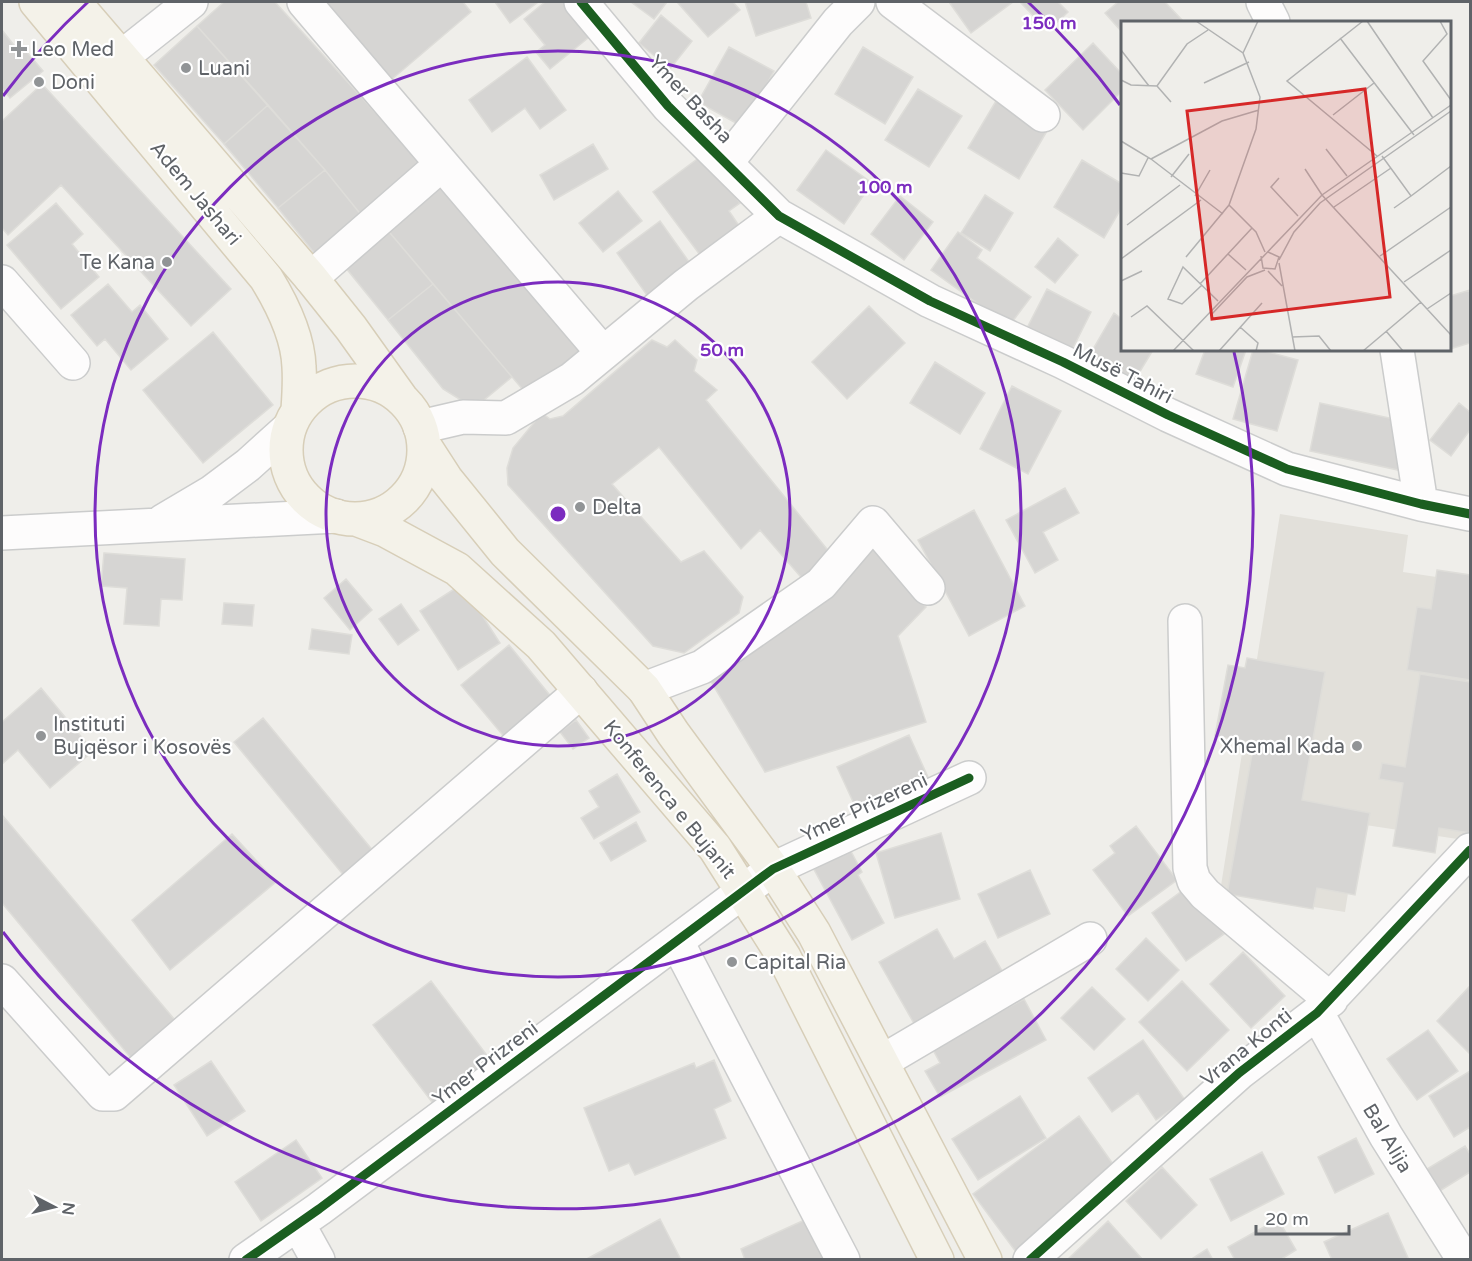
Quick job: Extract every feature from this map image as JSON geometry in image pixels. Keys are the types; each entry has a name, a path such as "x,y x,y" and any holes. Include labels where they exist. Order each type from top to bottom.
{"main road":[{"name":"Adem Jashari","path":"36,2 266,278 283,304 299,365 294,419"},
{"name":"Adem Jashari","path":"74,2 123,56 311,278 351,328 401,398"},
{"path":"347,381 366,382 384,387 401,398 412,411 422,436 423,464 406,497 391,509 374,516 346,518 320,509 305,497 294,482 288,465 286,446 294,419 312,396 328,386 347,381"},
{"name":"Konferenca e Bujanit","path":"422,436 446,479 504,552 644,689 673,733 773,869 814,933 883,1061 985,1260"},
{"name":"Konferenca e Bujanit","path":"346,518 385,530 457,569 541,645 715,848 784,957 937,1260"}],"street":[{"path":"123,56 191,2"},
{"path":"304,2 603,353"},
{"name":"Ymer Basha","path":"581,2 668,106 779,216"},
{"path":"894,2 1042,115"},
{"path":"1263,2 1272,21"},
{"name":"Ymer Basha","path":"726,163 841,8"},
{"path":"311,278 442,164"},
{"path":"422,436 463,417 506,418 572,379 686,285 779,216"},
{"name":"Musë Tahiri","path":"779,216 930,301 1287,470 1470,514"},
{"path":"2,282 73,363"},
{"path":"1397,351 1421,504"},
{"path":"159,524 212,492 248,465 294,419"},
{"path":"2,532 346,518"},
{"path":"644,689 702,667 821,584 873,523 928,588"},
{"path":"1185,621 1190,868 1194,881 1324,1006"},
{"path":"2,981 103,1094 114,1094 581,691"},
{"name":"Ymer Prizereni","path":"744,893 773,869 969,778"},
{"name":"Vrana Konti","path":"1030,1260 1239,1073 1324,1006 1470,850"},
{"name":"Ymer Prizreni","path":"246,1260 298,1224 744,893"},
{"path":"883,1061 1090,939"},
{"path":"677,942 843,1260"},
{"name":"Bal Alija","path":"1324,1006 1386,1136 1464,1260"},
{"path":"298,1224 318,1260"}],"shaded area":[{"name":"Xhemal Kada","path":"1280,514 1408,535 1403,572 1470,582 1470,656 1465,689 1470,690 1470,801 1464,840 1359,824 1345,912 1220,892"}],"building":[{"path":"224,2 275,2 424,166 362,216 325,170 197,26"},
{"path":"326,2 463,2 471,12 391,80"},
{"path":"495,2 536,2 537,3 510,23"},
{"path":"545,2 567,2 593,34 550,69 536,52 545,45 524,19"},
{"path":"631,2 667,2 654,19"},
{"path":"677,2 733,2 740,10 708,37"},
{"path":"745,2 806,2 811,18 756,36"},
{"path":"949,2 1013,2 971,33"},
{"path":"1020,2 1058,2 1068,12 1048,31"},
{"path":"1118,2 1165,2 1183,21 1121,21 1121,31 1105,13"},
{"path":"661,15 692,41 670,69 639,43"},
{"path":"197,26 268,105 224,144 154,65"},
{"path":"2,30 17,49 21,45 43,71 10,98 2,88"},
{"path":"1093,43 1121,73 1121,92 1083,130 1045,90"},
{"path":"729,47 774,71 743,127 698,102"},
{"path":"863,47 913,77 885,124 835,94"},
{"path":"527,57 566,110 540,129 525,108 492,132 469,100"},
{"path":"42,84 231,289 191,326 61,185 8,235 2,228 2,121"},
{"path":"918,89 962,116 929,167 885,140"},
{"path":"996,101 1047,131 1019,179 968,148"},
{"path":"268,105 325,170 278,208 224,144"},
{"path":"593,144 608,169 554,200 540,175"},
{"path":"826,150 872,183 844,224 797,190"},
{"path":"704,154 740,203 729,211 742,230 703,259 653,192"},
{"path":"1082,160 1121,183 1121,209 1104,238 1054,207"},
{"path":"325,170 362,216 315,254 278,208"},
{"path":"439,181 583,351 529,397 385,227"},
{"path":"618,191 642,221 603,252 579,223"},
{"path":"985,195 1013,213 990,251 961,233"},
{"path":"900,196 933,222 904,260 871,234"},
{"path":"56,203 83,234 72,244 99,277 61,309 7,245"},
{"path":"660,221 692,266 649,298 617,253"},
{"path":"385,227 433,284 388,320 341,262"},
{"path":"958,232 982,250 977,258 1031,297 1009,326 931,270"},
{"path":"1058,238 1078,255 1055,283 1035,267"},
{"path":"108,284 132,312 140,305 168,339 131,370 105,339 97,346 71,315"},
{"path":"433,284 512,377 484,400 464,402 443,389 388,320"},
{"path":"1047,289 1091,312 1071,352 1027,328"},
{"path":"1470,290 1470,343 1451,349 1451,296"},
{"path":"869,306 905,343 847,399 812,362"},
{"path":"1114,313 1121,318 1121,351 1152,351 1133,383 1089,356"},
{"path":"213,332 273,405 203,463 143,390"},
{"name":"Delta","path":"652,340 667,347 675,340 697,360 694,371 717,390 706,400 831,554 807,584 760,530 741,549 659,447 612,484 681,562 704,551 743,597 739,613 684,653 653,646 508,485 507,468 513,448 542,413 550,419 563,416"},
{"path":"1205,351 1246,351 1233,387 1196,374"},
{"path":"1253,351 1265,351 1298,360 1277,431 1233,419"},
{"path":"935,362 985,393 960,434 910,403"},
{"path":"1012,386 1061,411 1028,474 980,449"},
{"path":"1320,403 1408,422 1398,470 1310,451"},
{"path":"1459,403 1470,412 1470,430 1451,456 1430,440"},
{"path":"1065,488 1079,513 1043,532 1058,560 1035,573 1006,520"},
{"path":"974,510 1025,606 969,636 918,540"},
{"path":"868,542 926,607 898,636 926,722 765,772 707,675"},
{"path":"104,553 185,559 182,600 161,599 159,626 124,624 127,588 101,586"},
{"path":"1437,570 1470,575 1470,680 1407,670 1417,607 1431,609"},
{"path":"346,579 372,610 350,630 324,598"},
{"path":"462,584 500,643 458,670 420,611"},
{"path":"224,603 254,605 252,626 222,624"},
{"path":"401,604 419,630 398,645 379,619"},
{"path":"312,629 352,635 349,654 309,649"},
{"path":"509,645 553,699 506,739 461,685"},
{"path":"1247,658 1325,672 1302,800 1370,813 1355,895 1317,888 1313,909 1227,894 1254,743 1215,736 1228,665 1245,668"},
{"path":"1420,674 1470,682 1470,833 1439,828 1435,853 1393,846 1403,783 1379,779 1382,763 1405,767"},
{"name":"Instituti Bujqësor i Kosovës","path":"41,688 93,751 50,788 18,750 2,764 2,722"},
{"path":"263,718 374,852 345,877 234,742"},
{"path":"576,720 589,738 573,749 560,732"},
{"path":"909,735 932,786 861,819 837,767"},
{"path":"617,774 640,812 594,839 581,818 599,807 589,791"},
{"path":"3,816 180,1026 136,1064 2,903"},
{"path":"636,822 646,841 611,861 600,843"},
{"path":"1136,826 1177,880 1128,916 1093,870 1115,853 1110,846"},
{"path":"941,833 960,899 895,918 876,853"},
{"path":"232,834 276,882 170,970 132,920"},
{"path":"846,842 862,872 858,875 884,923 852,940 810,862"},
{"path":"1030,870 1050,914 998,938 978,894"},
{"path":"1190,885 1224,934 1186,961 1152,913"},
{"path":"937,929 954,959 985,941 1009,983 920,1034 879,962"},
{"path":"1146,938 1179,970 1148,1001 1116,969"},
{"path":"1243,952 1285,996 1251,1028 1210,984"},
{"path":"431,981 495,1066 438,1110 373,1025"},
{"path":"1182,981 1229,1030 1187,1071 1139,1022"},
{"path":"1470,986 1470,1054 1437,1021"},
{"path":"1092,987 1125,1019 1094,1050 1061,1018"},
{"path":"1024,999 1046,1040 940,1097 925,1071 940,1063 932,1048"},
{"path":"1428,1030 1458,1071 1417,1100 1387,1059"},
{"path":"1143,1040 1185,1100 1156,1120 1138,1093 1112,1112 1088,1078"},
{"path":"714,1060 731,1101 714,1109 726,1138 635,1175 629,1163 609,1171 584,1108 694,1063 696,1068"},
{"path":"211,1061 245,1111 207,1136 174,1085"},
{"path":"1470,1071 1470,1127 1454,1137 1429,1096"},
{"path":"1020,1096 1046,1138 978,1180 952,1139"},
{"path":"1079,1116 1115,1167 1016,1252 973,1194"},
{"path":"1356,1138 1374,1174 1335,1193 1318,1157"},
{"path":"296,1140 322,1178 261,1221 235,1182"},
{"path":"1465,1146 1470,1154 1470,1172 1435,1194 1422,1172"},
{"path":"1262,1152 1284,1194 1231,1221 1210,1179"},
{"path":"1162,1167 1197,1205 1161,1239 1126,1201"},
{"path":"1388,1213 1409,1260 1332,1260 1324,1242"},
{"path":"811,1217 831,1260 745,1260 741,1249"},
{"path":"660,1219 681,1260 585,1260"},
{"path":"1278,1219 1296,1250 1280,1260 1235,1260 1228,1247"},
{"path":"1108,1221 1143,1260 1067,1260"},
{"path":"1207,1249 1213,1260 1190,1260"}],"cycle path":[{"path":"581,2 668,106 779,216 930,301 1063,362 1168,415 1287,469 1421,504 1470,514"},
{"path":"246,1260 319,1209 773,869 969,778"},
{"path":"1030,1260 1239,1073 1317,1013 1470,850"}],"place":[{"name":"Leo Med","path":"19,49"},
{"name":"Luani","path":"186,68"},
{"name":"Doni","path":"39,82"},
{"name":"Te Kana","path":"167,262"},
{"name":"Delta","path":"580,507"},
{"name":"Instituti Bujqësor i Kosovës","path":"41,736"},
{"name":"Xhemal Kada","path":"1357,746"},
{"name":"Capital Ria","path":"732,962"}]}
